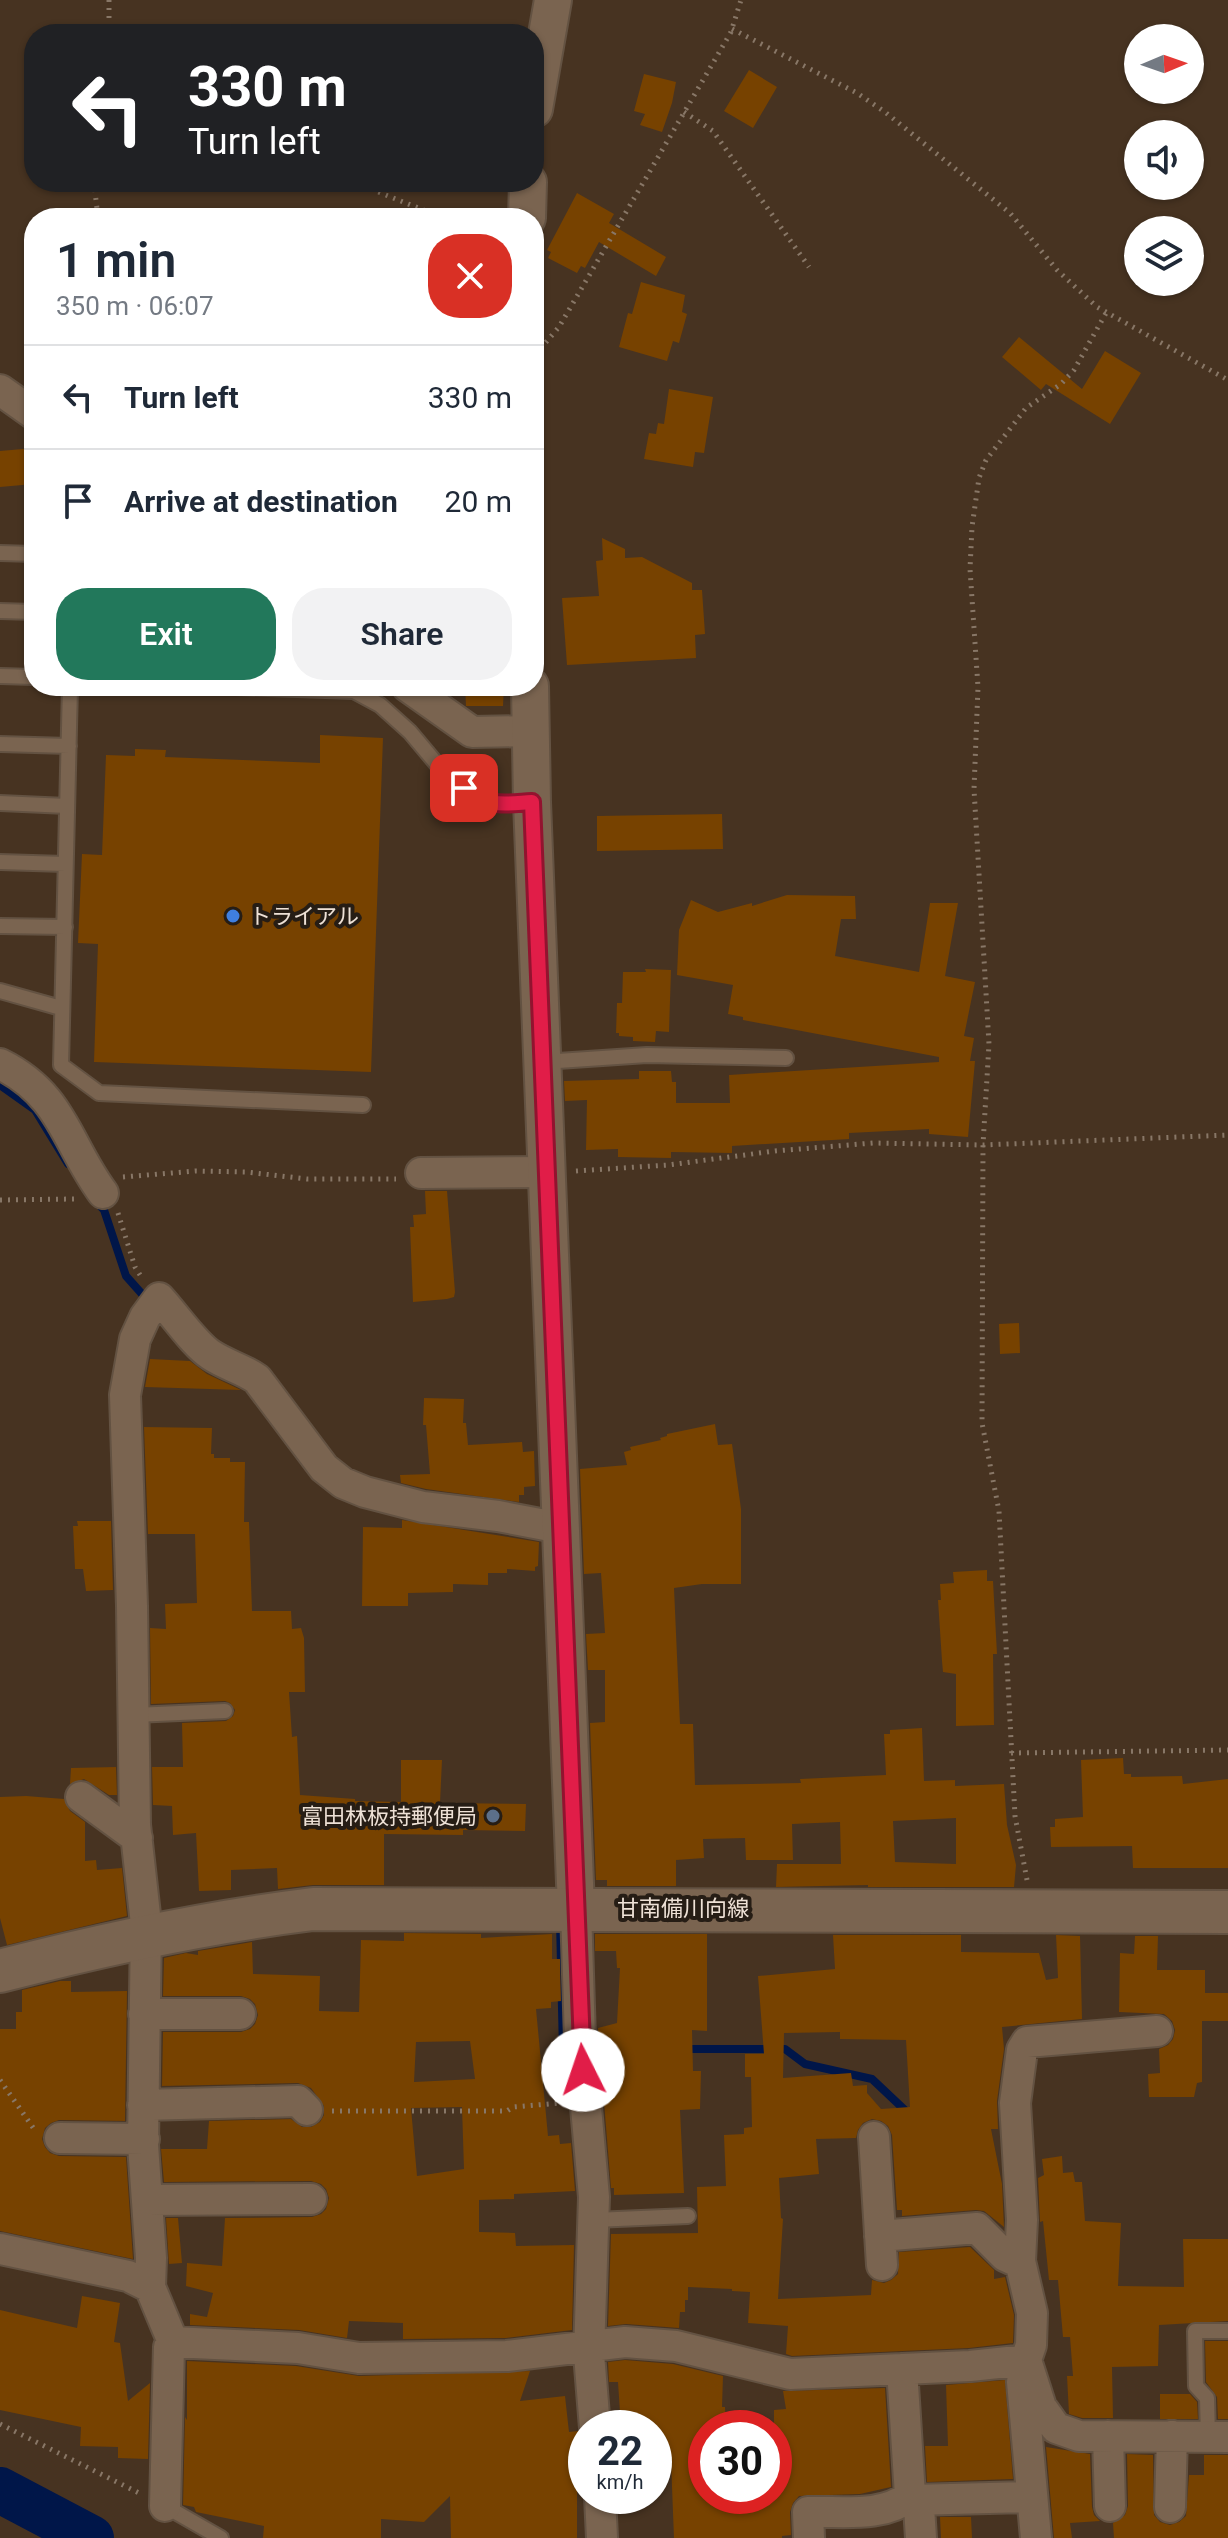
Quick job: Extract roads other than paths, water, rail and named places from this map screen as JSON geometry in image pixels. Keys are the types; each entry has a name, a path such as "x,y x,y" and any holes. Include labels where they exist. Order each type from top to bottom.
{"main road":[{"name":"甘南備川向線","path":"0,1971 215,1922 313,1909 1228,1912"}],"street":[{"path":"544,52 553,0"},
{"path":"0,390 24,407"},
{"path":"421,696 472,732 531,731"},
{"path":"530,696 580,2040 594,2220 589,2347 594,2410"},
{"path":"0,1064 17,1073 48,1100 61,1117 103,1193"},
{"path":"421,1173 547,1172"},
{"path":"173,2342 150,2287 143,2105 146,1936 137,1838 125,1395 135,1339 145,1317 159,1298 199,1346 213,1357 257,1379 324,1468 343,1483 423,1507 561,1528"},
{"path":"81,1797 137,1838"},
{"path":"144,2014 240,2014"},
{"path":"1036,2538 1023,2360 1031,2345 1032,2313 1020,2263 1022,2220 1015,2103 1022,2050 1027,2042 1157,2031"},
{"path":"143,2105 298,2101 307,2110"},
{"path":"874,2137 881,2250 977,2228 1005,2256 1020,2263"},
{"path":"60,2138 144,2139"},
{"path":"147,2200 311,2199"},
{"path":"0,2249 128,2276 150,2287"},
{"path":"173,2342 298,2348 359,2358 507,2356 625,2342 676,2346 790,2374 1023,2360"},
{"path":"165,2506 169,2347 173,2342"},
{"path":"1023,2360 1041,2407 1056,2428 1079,2436 1218,2437"},
{"path":"902,2369 911,2498 919,2507 921,2538"},
{"path":"1108,2436 1110,2506"},
{"path":"1170,2507 1172,2436"},
{"path":"809,2538 808,2512 877,2511 911,2498 1032,2497"},
{"path":"601,2514 602,2538"}],"lane":[{"path":"0,553 24,554"},
{"path":"0,611 24,612"},
{"path":"0,676 24,677"},
{"path":"70,696 61,1065 99,1093 363,1105"},
{"path":"363,696 380,705 410,732 446,775 482,802 532,802"},
{"path":"0,744 69,746"},
{"path":"0,803 67,806"},
{"path":"0,862 65,864"},
{"path":"0,926 65,927"},
{"path":"0,991 61,1008"},
{"path":"543,1062 647,1055 786,1058"},
{"path":"134,1715 225,1711"},
{"path":"594,2220 688,2216"},
{"path":"1218,2437 1207,2398 1196,2386 1195,2331 1228,2331"},
{"path":"165,2506 221,2538"}],"waterway":[{"path":"0,1085 35,1110 68,1164"},
{"path":"95,1201 104,1210 126,1276 150,1303"},
{"path":"560,1921 563,2051 575,2056"},
{"path":"682,2049 785,2049 805,2064 872,2079 908,2113"},
{"path":"0,2490 91,2538"}],"place":[{"name":"トライアル","path":"233,916"},
{"name":"富田林板持郵便局","path":"493,1816"}]}
